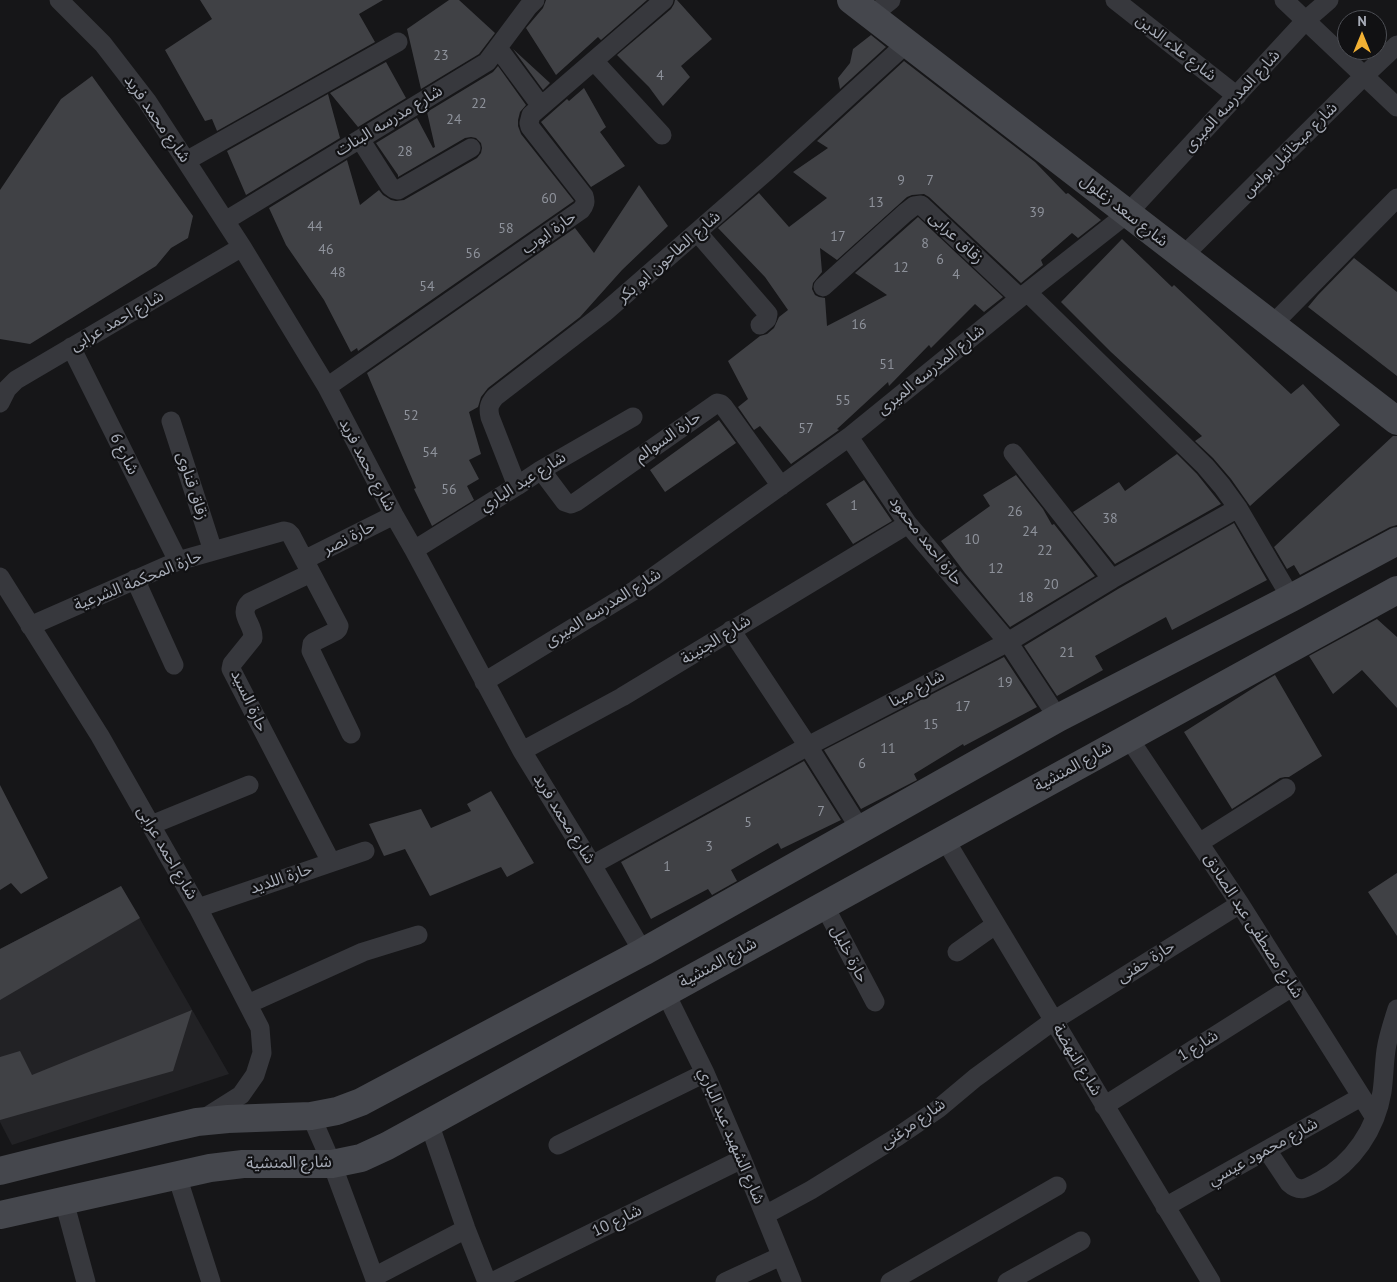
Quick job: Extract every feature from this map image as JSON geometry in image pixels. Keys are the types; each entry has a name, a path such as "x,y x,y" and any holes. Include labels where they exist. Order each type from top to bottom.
{"main road":[{"name":"شارع سعد زغلول","path":"871,5 907,43 1397,421"},
{"path":"0,1171 197,1122 311,1116 336,1111 361,1102 643,952 1058,718 1397,541"},
{"name":"شارع المنشية","path":"0,1215 210,1168 243,1164 332,1164 361,1158 429,1123 1397,590"}],"street":[{"name":"شارع محمد فريد","path":"59,0 103,44 147,100 242,247 327,388 394,516 522,751 643,952"},
{"name":"شارع مدرسه البنات","path":"225,221 487,62 535,0"},
{"name":"حارة ايوب","path":"327,388 585,206 584,196 530,127 531,115 664,0"},
{"name":"شارع علاء الدين","path":"1115,0 1236,96"},
{"path":"1284,0 1397,108"},
{"name":"شارع المدرسه الميرى","path":"484,682 635,590 781,486 849,436 1128,213 1306,20 1329,0"},
{"path":"186,161 398,42"},
{"name":"شارع الطاحون ابو بكر","path":"517,486 488,410 490,403 495,397 604,313 775,163 907,43"},
{"name":"شارع ميخائيل بولس","path":"1183,256 1397,45"},
{"path":"498,48 541,106"},
{"path":"594,61 662,135"},
{"path":"360,138 390,186 398,190 471,148"},
{"path":"1272,325 1397,198"},
{"name":"زقاق عرابى","path":"823,287 905,213 914,206 921,205 1024,296"},
{"path":"697,232 768,314 766,319 760,324"},
{"name":"شارع احمد عرابى","path":"0,403 7,389 16,380 242,247"},
{"path":"1024,296 1205,466 1238,508 1291,598"},
{"name":"شارع 6","path":"71,347 178,561"},
{"name":"حارة السوالم","path":"541,470 565,502 571,504 716,404 721,404 781,486"},
{"name":"شارع عبد الباري","path":"414,550 541,470 633,416"},
{"name":"زقاق قناوى","path":"171,421 213,551"},
{"name":"حارة احمد محمود","path":"849,436 908,524 1008,642 1058,718"},
{"path":"1013,453 1112,579"},
{"name":"شارع مينا","path":"592,865 808,746 1008,642 1112,579 1238,508"},
{"name":"حارة نصر","path":"308,567 394,516"},
{"name":"شارع الجنينة","path":"522,751 622,696 908,524"},
{"name":"حارة المحكمة الشرعية","path":"30,626 178,561 284,531 288,532 291,536 308,567"},
{"path":"308,567 339,626 336,631 314,642 311,651 351,734"},
{"name":"حارة السيد","path":"308,567 246,605 245,614 254,634 253,638 232,664 231,669 331,862"},
{"name":"شارع احمد عرابى","path":"0,577 100,736 198,908 260,1028 262,1053 255,1076 241,1095 197,1122"},
{"path":"135,579 174,665"},
{"path":"731,630 860,828"},
{"name":"شارع مصطفى عبد الصادق","path":"1128,737 1240,904 1375,1118"},
{"path":"151,825 249,785"},
{"path":"1200,843 1286,788"},
{"name":"شارع النهضة","path":"944,838 1211,1282"},
{"name":"حارة اللديد","path":"198,908 365,851"},
{"name":"حارة حفنى","path":"1053,1021 1240,904"},
{"name":"حارة خليل","path":"824,905 875,1002"},
{"path":"957,952 995,925"},
{"path":"248,1004 363,952 418,935"},
{"name":"شارع 1","path":"1104,1106 1292,987"},
{"name":"شارع الشهيد عبد الباري","path":"665,992 705,1073 792,1282"},
{"path":"1266,1150 1289,1183 1294,1188 1300,1189 1306,1188 1329,1176 1348,1160 1364,1140 1375,1118 1381,1094 1386,1048 1397,1009"},
{"name":"شارع مرغنى","path":"765,1215 811,1190 938,1109 975,1078 1053,1021"},
{"path":"558,1144 705,1073"},
{"name":"شارع محمود عيسي","path":"1165,1207 1361,1097"},
{"path":"311,1116 332,1164 375,1280 466,1229"},
{"path":"429,1123 466,1229 487,1282"},
{"name":"شارع 10","path":"492,1282 742,1159"},
{"path":"176,1176 211,1282"},
{"path":"890,1282 1057,1186"},
{"path":"64,1201 86,1282"},
{"path":"1007,1282 1081,1241"},
{"path":"725,1282 781,1256"}],"shaded area":[{"path":"121,886 229,1074 12,1145 0,1122 0,949"}],"building":[{"path":"200,0 383,0 359,14 375,42 217,131 212,119 205,121 165,50 212,19"},
{"path":"449,0 459,0 495,33 479,54 421,89 407,29"},
{"path":"546,0 647,0 601,40 598,37 556,75 526,28 543,8"},
{"path":"675,0 712,39 681,66 690,77 663,106 649,87 617,55 671,9"},
{"path":"871,35 886,47 840,89 838,78 850,63 853,49"},
{"path":"513,49 550,83 543,90"},
{"path":"904,61 1035,162 1066,194 1068,193 1101,220 1078,238 1072,233 1041,260 1043,265 1021,283 924,194 907,197 837,260 820,248 822,272 813,283 812,289 815,295 825,298 827,326 887,295 855,273 918,217 1003,297 984,312 975,304 931,348 929,345 889,386 888,382 837,429 839,430 791,464 760,426 754,430 738,407 748,399 728,361 760,336 767,334 774,328 779,317 788,310 765,277 718,228 759,193 789,227 827,198 793,172 828,148 817,141"},
{"path":"386,62 406,98 358,127 330,93"},
{"path":"498,66 526,105 520,112 518,120 521,134 574,201 358,351 357,348 351,352 324,300 286,245 269,208 347,160 360,205 379,190 391,200 404,200 477,158 481,153 481,143 476,138 465,138 398,177 376,143 417,118 433,148 435,147 427,112 493,72"},
{"path":"92,76 193,216 188,238 171,248 156,266 30,344 0,339 0,190 61,99"},
{"path":"584,88 606,127 600,132 625,166 591,187 541,122 567,99 569,101"},
{"path":"328,94 340,138 246,195 227,151"},
{"path":"639,185 668,226 622,270 580,317 488,388 481,397 478,407 469,412 481,454 469,460 479,479 467,486 474,500 432,526 414,489 416,488 367,373 575,228 594,253"},
{"path":"1122,239 1172,287 1174,285 1291,394 1303,384 1340,425 1250,506 1231,479 1195,441 1202,436 1111,352 1061,302"},
{"path":"1354,258 1397,292 1397,376 1308,307"},
{"path":"719,420 736,443 665,492 650,470"},
{"path":"1393,436 1397,436 1397,525 1300,575 1294,565 1287,569 1274,547"},
{"path":"1177,454 1197,474 1221,504 1115,564 1073,512 1119,482 1125,491"},
{"path":"1016,475 1043,509 1052,525 1054,524 1095,576 1010,627 941,541 990,506 983,495"},
{"path":"864,480 892,521 853,544 826,504"},
{"path":"1234,523 1267,580 1172,630 1166,617 1095,656 1103,670 1057,696 1024,646 1118,589"},
{"path":"1377,619 1397,637 1397,708 1362,670 1333,694 1309,656"},
{"path":"1004,657 1037,707 964,746 963,744 914,774 917,780 861,809 824,750"},
{"path":"1275,675 1322,756 1289,777 1280,778 1232,809 1184,732"},
{"path":"804,761 841,820 781,849 778,843 731,870 737,881 712,895 708,889 651,919 621,862"},
{"path":"0,785 48,878 21,894 11,883 0,890"},
{"path":"491,791 534,863 507,877 501,867 430,896 405,849 384,856 369,824 421,809 431,828 471,811 467,804"},
{"path":"1397,873 1397,936 1368,892"},
{"path":"121,886 140,918 0,1000 0,949"},
{"path":"192,1010 173,1071 0,1120 0,1057 20,1051 32,1075"}]}
